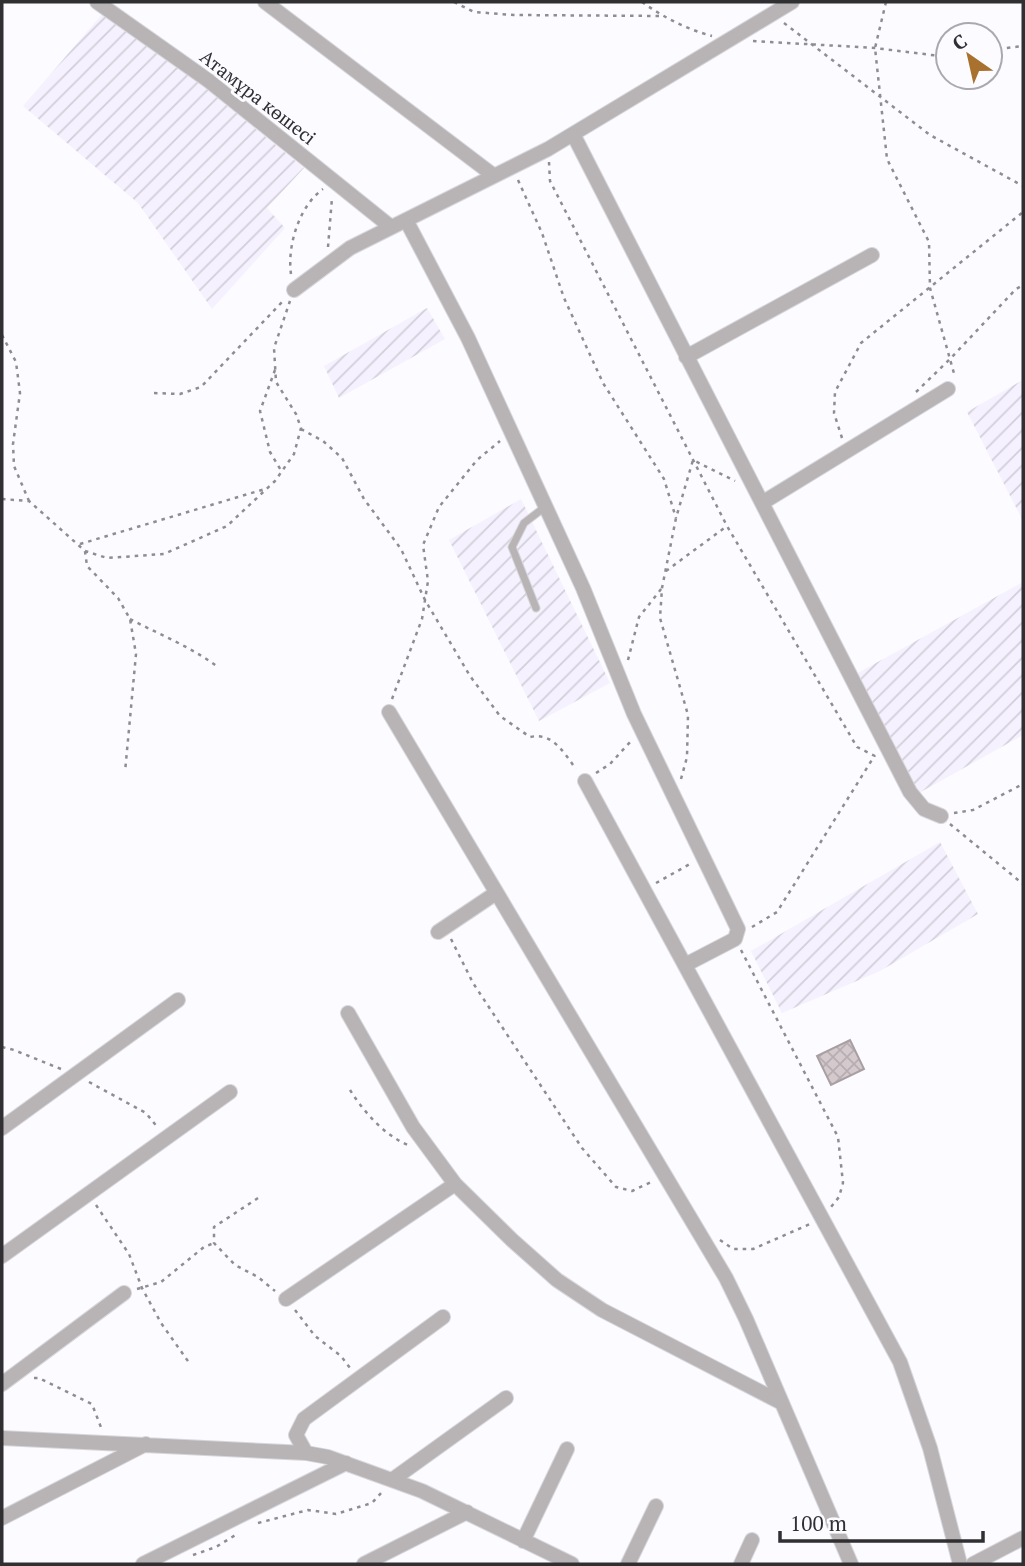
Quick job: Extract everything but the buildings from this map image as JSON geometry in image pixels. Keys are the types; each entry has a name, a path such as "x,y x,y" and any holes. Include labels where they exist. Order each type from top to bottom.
{"street":[{"name":"Атамұра көшесі","path":"97,2 209,81 391,227"},
{"path":"265,2 493,175"},
{"path":"294,290 350,248 548,149 792,2"},
{"path":"573,134 910,792 924,809 941,816"},
{"path":"406,220 468,338 583,588 641,729 738,929 735,939 685,965"},
{"path":"687,357 872,255"},
{"path":"762,503 948,389"},
{"path":"389,712 726,1278 747,1319 851,1564"},
{"path":"585,780 900,1362 930,1448 960,1564"},
{"path":"441,930 496,892"},
{"path":"2,1128 178,1000"},
{"path":"348,1013 413,1127 455,1184 557,1280 591,1303 782,1403"},
{"path":"2,1256 230,1092"},
{"path":"286,1298 455,1184"},
{"path":"6,1380 124,1293"},
{"path":"306,1453 296,1435 304,1419 443,1317"},
{"path":"392,1480 506,1398"},
{"path":"2,1438 148,1443 306,1453 346,1463 392,1480 467,1512 572,1564"},
{"path":"2,1518 148,1443"},
{"path":"523,1541 567,1449"},
{"path":"143,1564 346,1463"},
{"path":"628,1564 656,1506"},
{"path":"364,1564 467,1512"},
{"path":"973,1564 1023,1538"},
{"path":"741,1564 752,1540"}],"lane":[{"path":"536,608 512,547 524,523 546,507"}],"path":[{"path":"454,2 474,12 514,15 664,16"},
{"path":"642,2 692,30 729,40 875,48 934,55"},
{"path":"886,2 875,48 887,159 929,242 930,288 956,376 948,389"},
{"path":"773,15 929,135 1023,186"},
{"path":"1004,48 1023,46"},
{"path":"548,149 551,181 727,526 857,747 884,762"},
{"path":"512,166 542,233 564,298 603,383 664,479 676,518"},
{"path":"324,267 330,240 334,181"},
{"path":"2,335 16,362 20,393 13,444 14,466 29,502 85,551 107,558 164,554 228,526 268,488 294,454 301,428 296,414 276,382 274,348 294,290 290,264 299,217 315,195 334,181"},
{"path":"847,451 834,412 835,393 861,343 1023,212"},
{"path":"914,393 1023,285"},
{"path":"154,393 180,394 201,387 294,290"},
{"path":"275,369 260,411 270,452 282,472"},
{"path":"301,428 323,441 342,458 364,499 401,550 425,600 470,676 500,716 530,737 539,735 554,740 585,780 610,764 641,729"},
{"path":"389,712 422,619 428,581 423,545 439,507 477,460 511,432"},
{"path":"693,460 735,482"},
{"path":"675,799 687,757 688,715 660,618 662,588 676,518 693,460"},
{"path":"79,545 268,488"},
{"path":"2,499 29,502"},
{"path":"666,571 727,526"},
{"path":"85,551 87,566 118,598 130,619 136,654 125,772"},
{"path":"621,683 639,617 662,588"},
{"path":"130,619 198,652 219,668"},
{"path":"738,929 755,926 777,912 884,740"},
{"path":"941,816 972,810 1023,784"},
{"path":"941,816 1023,884"},
{"path":"644,890 703,857"},
{"path":"441,930 582,1148 616,1187 632,1191 665,1175"},
{"path":"2,1047 76,1075 146,1113 166,1138"},
{"path":"350,1090 362,1110 398,1141 410,1146"},
{"path":"89,1194 129,1254 161,1323 190,1364"},
{"path":"258,1198 214,1227 214,1243 235,1265 258,1277 286,1298 315,1336 341,1356 359,1379"},
{"path":"124,1293 161,1282 204,1247 214,1243"},
{"path":"6,1380 39,1378 92,1405 100,1419 105,1442"},
{"path":"250,1525 308,1510 336,1514 372,1503 392,1480"},
{"path":"169,1552 196,1555 239,1533"}],"shaded area":[{"path":"104,12 203,86 304,168 267,208 285,228 212,309 138,203 23,106"},
{"path":"427,308 445,339 339,398 324,366"},
{"path":"1023,380 1023,521 967,412"},
{"path":"521,499 610,683 539,721 449,540"},
{"path":"1023,582 1023,735 919,793 856,674"},
{"path":"940,842 978,914 880,971 782,1013 751,951"}]}
